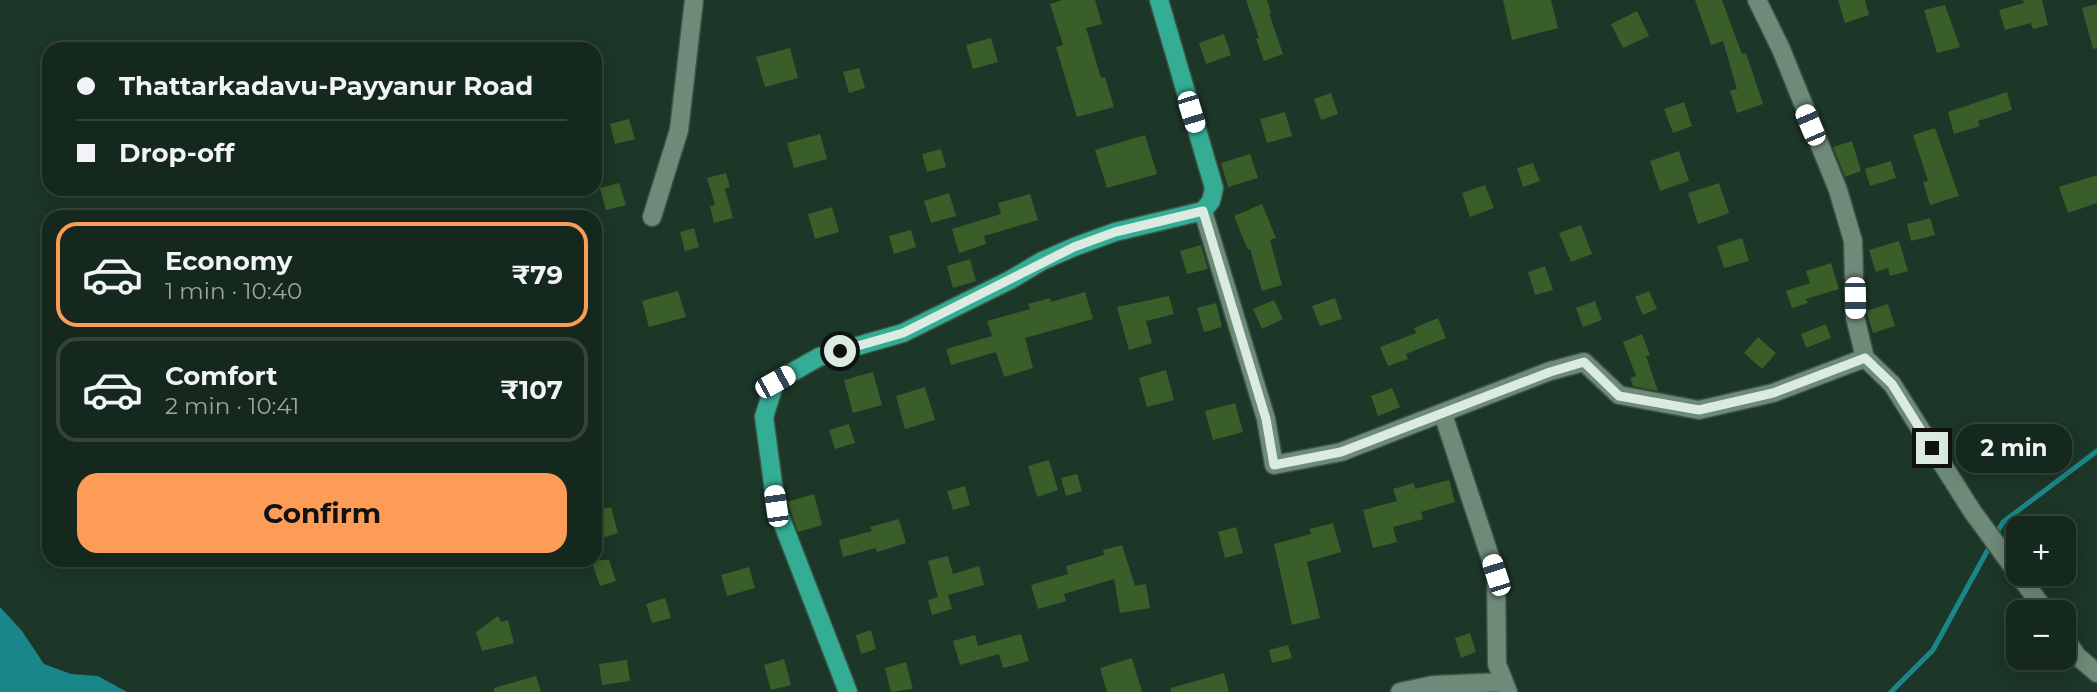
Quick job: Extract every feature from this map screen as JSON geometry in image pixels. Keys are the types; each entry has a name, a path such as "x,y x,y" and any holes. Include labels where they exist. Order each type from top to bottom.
{"main road":[{"path":"848,692 776,506 764,417 775,382 819,357 903,333 1074,247 1115,232 1203,211 1211,201 1214,188 1159,0"}],"street":[{"path":"652,217 679,130 694,0"},
{"path":"1757,0 1781,49 1839,190 1853,241 1855,317 1865,358 1892,384 1986,531 2037,600"},
{"path":"1203,211 1262,406 1274,465 1341,452 1550,372 1584,362 1619,396 1699,410 1773,393 1865,358"},
{"path":"1400,692 1433,685 1506,687 1497,664 1496,575 1443,414"},
{"path":"2076,655 2097,673"}],"water":[{"path":"0,607 22,631 44,664 71,674 98,676 127,692 0,692"}],"building":[{"path":"1062,0 1095,0 1102,24 1086,28 1101,78 1105,77 1114,107 1077,117 1056,47 1063,45 1050,4"},
{"path":"1246,0 1267,0 1283,54 1264,61"},
{"path":"1503,0 1551,0 1558,28 1512,40"},
{"path":"1695,0 1722,0 1742,54 1746,53 1763,104 1737,113 1730,91 1737,89 1723,41 1711,45"},
{"path":"1838,0 1865,0 1869,15 1845,23"},
{"path":"2023,0 2042,0 2048,25 2033,29 2031,23 2005,30 1999,10 2024,3"},
{"path":"2097,4 2097,48 2093,49 2082,8"},
{"path":"1945,5 1960,47 1937,53 1924,10"},
{"path":"1637,11 1649,36 1623,48 1611,24"},
{"path":"1224,34 1231,55 1206,64 1199,43"},
{"path":"991,38 998,62 973,69 966,45"},
{"path":"790,48 798,78 765,87 756,57"},
{"path":"859,68 865,88 849,93 843,72"},
{"path":"2007,92 2012,110 1978,121 1980,126 1954,134 1948,112"},
{"path":"1331,93 1338,114 1321,120 1314,99"},
{"path":"1684,102 1692,126 1673,133 1664,109"},
{"path":"1285,112 1292,136 1267,143 1260,119"},
{"path":"629,119 635,139 615,144 610,124"},
{"path":"1935,128 1959,196 1930,205 1923,182 1928,181 1913,135"},
{"path":"820,134 827,159 794,168 787,143"},
{"path":"1145,135 1157,174 1107,188 1095,150"},
{"path":"1852,141 1861,171 1845,177 1833,147"},
{"path":"941,149 946,167 927,172 922,154"},
{"path":"1679,151 1689,181 1660,191 1650,161"},
{"path":"1250,154 1258,178 1228,187 1221,163"},
{"path":"1891,161 1896,178 1870,186 1865,169"},
{"path":"1533,163 1540,181 1523,187 1517,168"},
{"path":"726,173 730,187 725,189 733,218 714,223 710,206 715,205 707,178"},
{"path":"2097,175 2097,203 2068,213 2059,187"},
{"path":"619,183 626,205 606,210 602,187"},
{"path":"1719,183 1729,213 1698,224 1688,193"},
{"path":"1485,185 1494,208 1470,217 1462,193"},
{"path":"949,193 956,216 931,223 924,201"},
{"path":"1030,194 1038,220 984,236 986,244 959,253 952,229 1001,214 998,203"},
{"path":"1262,204 1276,238 1270,240 1282,285 1262,291 1250,249 1248,250 1234,216"},
{"path":"832,207 839,232 815,239 808,214"},
{"path":"1930,218 1935,235 1911,241 1907,224"},
{"path":"1581,225 1592,254 1571,262 1559,233"},
{"path":"694,228 699,247 685,251 680,232"},
{"path":"911,230 916,247 894,254 889,236"},
{"path":"1742,238 1749,261 1724,268 1717,246"},
{"path":"1899,241 1908,271 1890,276 1888,268 1876,272 1869,250"},
{"path":"1201,245 1208,269 1187,274 1180,251"},
{"path":"970,259 976,281 953,288 947,266"},
{"path":"1831,263 1839,289 1806,299 1808,303 1792,308 1786,291 1810,283 1806,271"},
{"path":"1545,266 1553,290 1535,295 1528,272"},
{"path":"678,291 686,317 649,327 642,301"},
{"path":"1649,291 1657,309 1643,315 1635,297"},
{"path":"1085,292 1093,319 1025,338 1033,368 1004,377 996,352 951,365 946,349 992,336 987,321 1030,309 1028,304 1050,298 1051,302"},
{"path":"1169,296 1174,314 1146,321 1152,343 1129,350 1117,307"},
{"path":"1335,298 1342,319 1320,326 1312,306"},
{"path":"1274,300 1283,319 1262,329 1253,309"},
{"path":"1595,301 1602,320 1583,327 1576,308"},
{"path":"1216,303 1222,327 1204,332 1197,308"},
{"path":"1888,304 1895,326 1873,333 1866,311"},
{"path":"1438,318 1446,338 1406,354 1408,359 1388,366 1380,347 1416,333 1414,328"},
{"path":"1826,324 1831,338 1806,348 1801,334"},
{"path":"1642,334 1658,391 1633,386 1630,378 1636,376 1623,342"},
{"path":"1758,337 1776,353 1762,369 1744,353"},
{"path":"1166,370 1174,400 1147,407 1139,378"},
{"path":"873,372 882,405 853,413 844,380"},
{"path":"925,387 935,420 905,429 896,396"},
{"path":"1392,388 1400,407 1378,416 1371,396"},
{"path":"1235,403 1243,432 1213,440 1205,411"},
{"path":"849,424 855,443 835,449 829,430"},
{"path":"1049,460 1058,490 1037,497 1028,466"},
{"path":"1077,474 1082,491 1066,496 1061,478"},
{"path":"1449,480 1455,502 1421,512 1423,519 1393,527 1397,542 1373,548 1363,510 1397,501 1393,489 1414,483 1415,489"},
{"path":"965,486 970,505 953,510 947,491"},
{"path":"814,494 822,525 798,532 787,502"},
{"path":"611,507 618,533 602,538 602,509"},
{"path":"899,519 906,543 877,552 876,548 843,557 839,540 872,531 870,527"},
{"path":"1333,523 1341,552 1307,562 1320,618 1292,625 1274,544 1311,534 1310,529"},
{"path":"1236,527 1243,553 1225,558 1218,532"},
{"path":"1122,545 1135,586 1146,584 1150,608 1120,613 1114,579 1064,594 1066,601 1038,609 1031,585 1068,574 1066,566 1104,555 1103,550"},
{"path":"948,556 953,574 979,566 984,585 948,595 952,609 932,615 928,600 938,597 928,561"},
{"path":"602,560 609,560 616,581 600,586 593,567 602,567"},
{"path":"749,567 755,588 727,596 721,575"},
{"path":"665,598 671,618 652,623 646,604"},
{"path":"498,616 501,622 508,620 514,643 482,651 476,632"},
{"path":"871,630 876,649 861,654 856,635"},
{"path":"1470,633 1476,652 1461,658 1455,638"},
{"path":"1021,634 1029,661 1003,668 999,654 960,665 953,641 975,635 978,646"},
{"path":"1288,645 1292,658 1272,663 1269,650"},
{"path":"1132,658 1142,692 1107,692 1100,668"},
{"path":"784,659 791,685 771,690 764,665"},
{"path":"627,660 630,681 602,685 599,664"},
{"path":"906,662 913,689 891,692 885,668"},
{"path":"1224,673 1229,692 1171,692 1171,688"},
{"path":"536,676 541,692 494,692 494,688"}],"waterway":[{"path":"1995,536 2003,522 2097,451"},
{"path":"1891,692 1933,650 1991,544"}],"route":[{"path":"840,351 903,333 1074,247 1115,232 1203,211 1266,419 1274,465 1341,452 1550,372 1584,362 1619,396 1699,410 1773,393 1865,358 1892,384 1932,448"}]}
